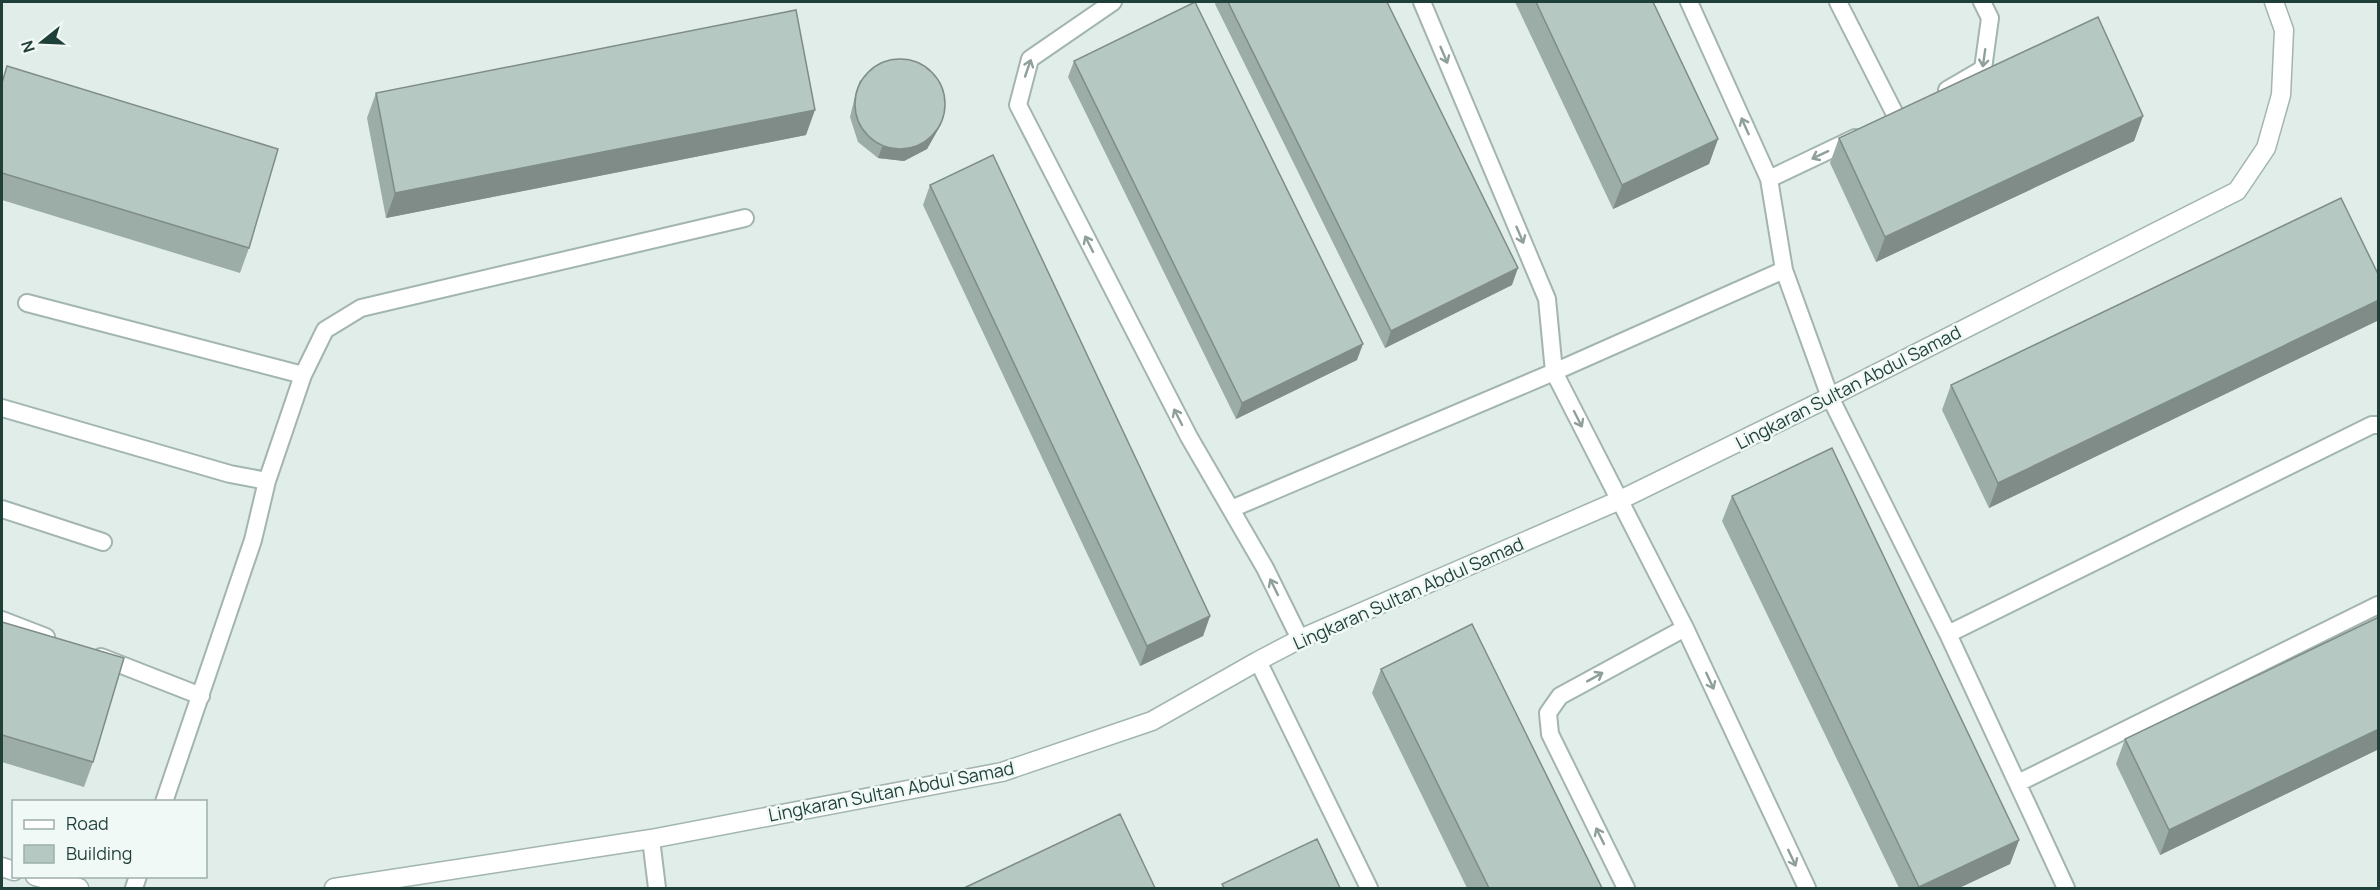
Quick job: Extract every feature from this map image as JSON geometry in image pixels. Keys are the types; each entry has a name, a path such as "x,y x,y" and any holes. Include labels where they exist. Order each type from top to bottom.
{"street":[{"name":"Lingkaran Sultan Abdul Samad","path":"334,888 651,838 1002,772 1152,721 1258,660 1300,639 1620,500 1830,397 2236,191 2265,148 2281,95 2284,30 2274,2"},
{"path":"42,878 79,888"}],"lane":[{"path":"1113,2 1030,60 1018,105 1189,437 1265,568 1300,639"},
{"path":"1422,2 1547,299 1554,372 1685,628 1807,888"},
{"path":"1689,2 1769,179 1784,270 1830,397 1948,634 2066,888"},
{"path":"1838,2 1897,118"},
{"path":"1935,96 1983,69 1990,18 1982,2"},
{"path":"1769,179 1865,134"},
{"path":"164,800 253,540 267,482 303,375 325,330 361,308 745,218"},
{"path":"1231,509 1554,372 1784,270"},
{"path":"27,303 303,375"},
{"path":"2,408 230,474 267,482"},
{"path":"1948,634 2372,425 2379,425"},
{"path":"2,509 103,542"},
{"path":"2018,783 2379,605"},
{"path":"2,620 57,641"},
{"path":"1626,888 1550,734 1548,713 1560,696 1685,628"},
{"path":"90,653 201,696"},
{"path":"1258,660 1369,888"},
{"path":"651,838 657,888"}],"building":[{"path":"1195,2 1363,344 1242,403 1074,61"},
{"path":"1228,2 1387,2 1518,268 1391,331"},
{"path":"1536,2 1653,2 1718,139 1622,185"},
{"path":"796,10 815,110 395,193 376,93"},
{"path":"2098,17 2143,116 1885,237 1839,138"},
{"path":"900,59 917,63 932,72 941,87 945,104 941,121 932,136 917,145 900,149 883,145 868,136 859,121 855,104 859,87 868,72 883,63"},
{"path":"7,66 278,149 249,248 2,173 2,83"},
{"path":"993,155 1210,616 1147,646 930,185"},
{"path":"2341,198 2379,276 2379,300 1998,483 1951,385"},
{"path":"1832,448 2019,840 1919,887 1732,496"},
{"path":"2379,617 2379,729 2169,830 2125,739"},
{"path":"2,622 124,658 93,762 2,735"},
{"path":"1472,624 1602,888 1489,888 1381,669"},
{"path":"1120,814 1155,888 964,888"},
{"path":"1317,839 1340,888 1224,888 1222,884"}]}
